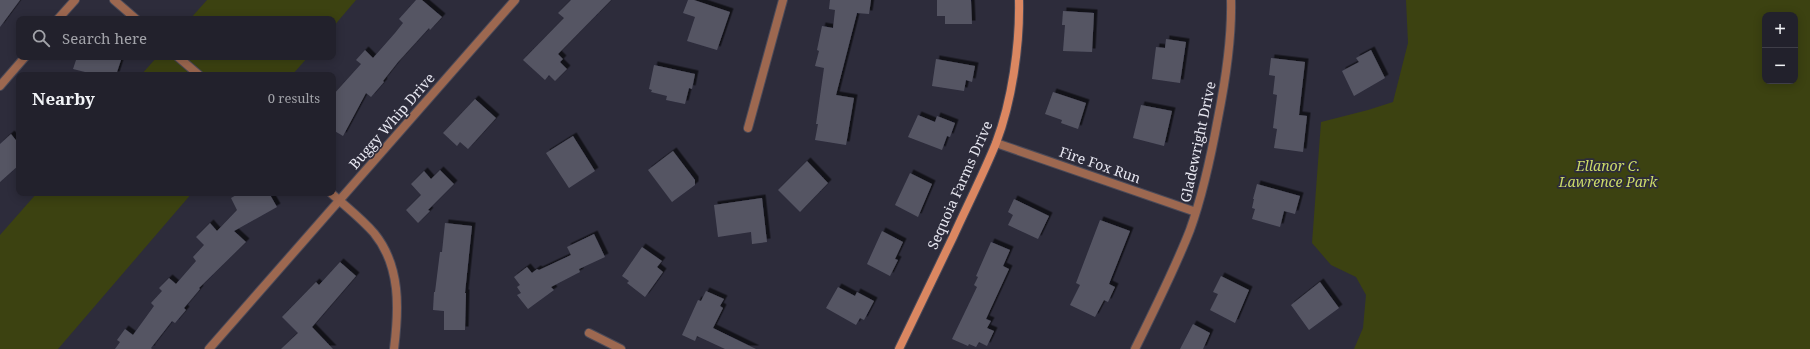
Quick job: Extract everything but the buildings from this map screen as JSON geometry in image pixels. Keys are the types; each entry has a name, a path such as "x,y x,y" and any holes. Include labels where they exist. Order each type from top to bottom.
{"street":[{"path":"61,16 75,0"},
{"path":"114,0 133,16"},
{"name":"Buggy Whip Drive","path":"209,349 515,0"},
{"path":"748,128 783,0"},
{"name":"Sequoia Farms Drive","path":"899,349 996,143 1004,117 1012,78 1016,53 1019,0"},
{"name":"Gladewright Drive","path":"1135,349 1176,262 1196,212 1211,156 1226,73 1232,28 1231,0"},
{"path":"0,86 22,60"},
{"path":"182,60 196,72"},
{"name":"Fire Fox Run","path":"996,143 1196,212"},
{"path":"334,196 374,233 389,257 394,274 398,299 394,349"},
{"path":"589,333 621,349"}],"green space":[{"path":"207,0 356,0 336,23 336,16 193,16"},
{"name":"Ellanor C. Lawrence Park","path":"1406,0 1810,0 1810,349 1354,349 1363,328 1366,295 1356,277 1331,265 1312,243 1321,122 1393,102 1408,43"},
{"path":"154,60 305,60 295,72 144,72"},
{"path":"34,196 189,196 58,349 0,349 0,235"}]}
